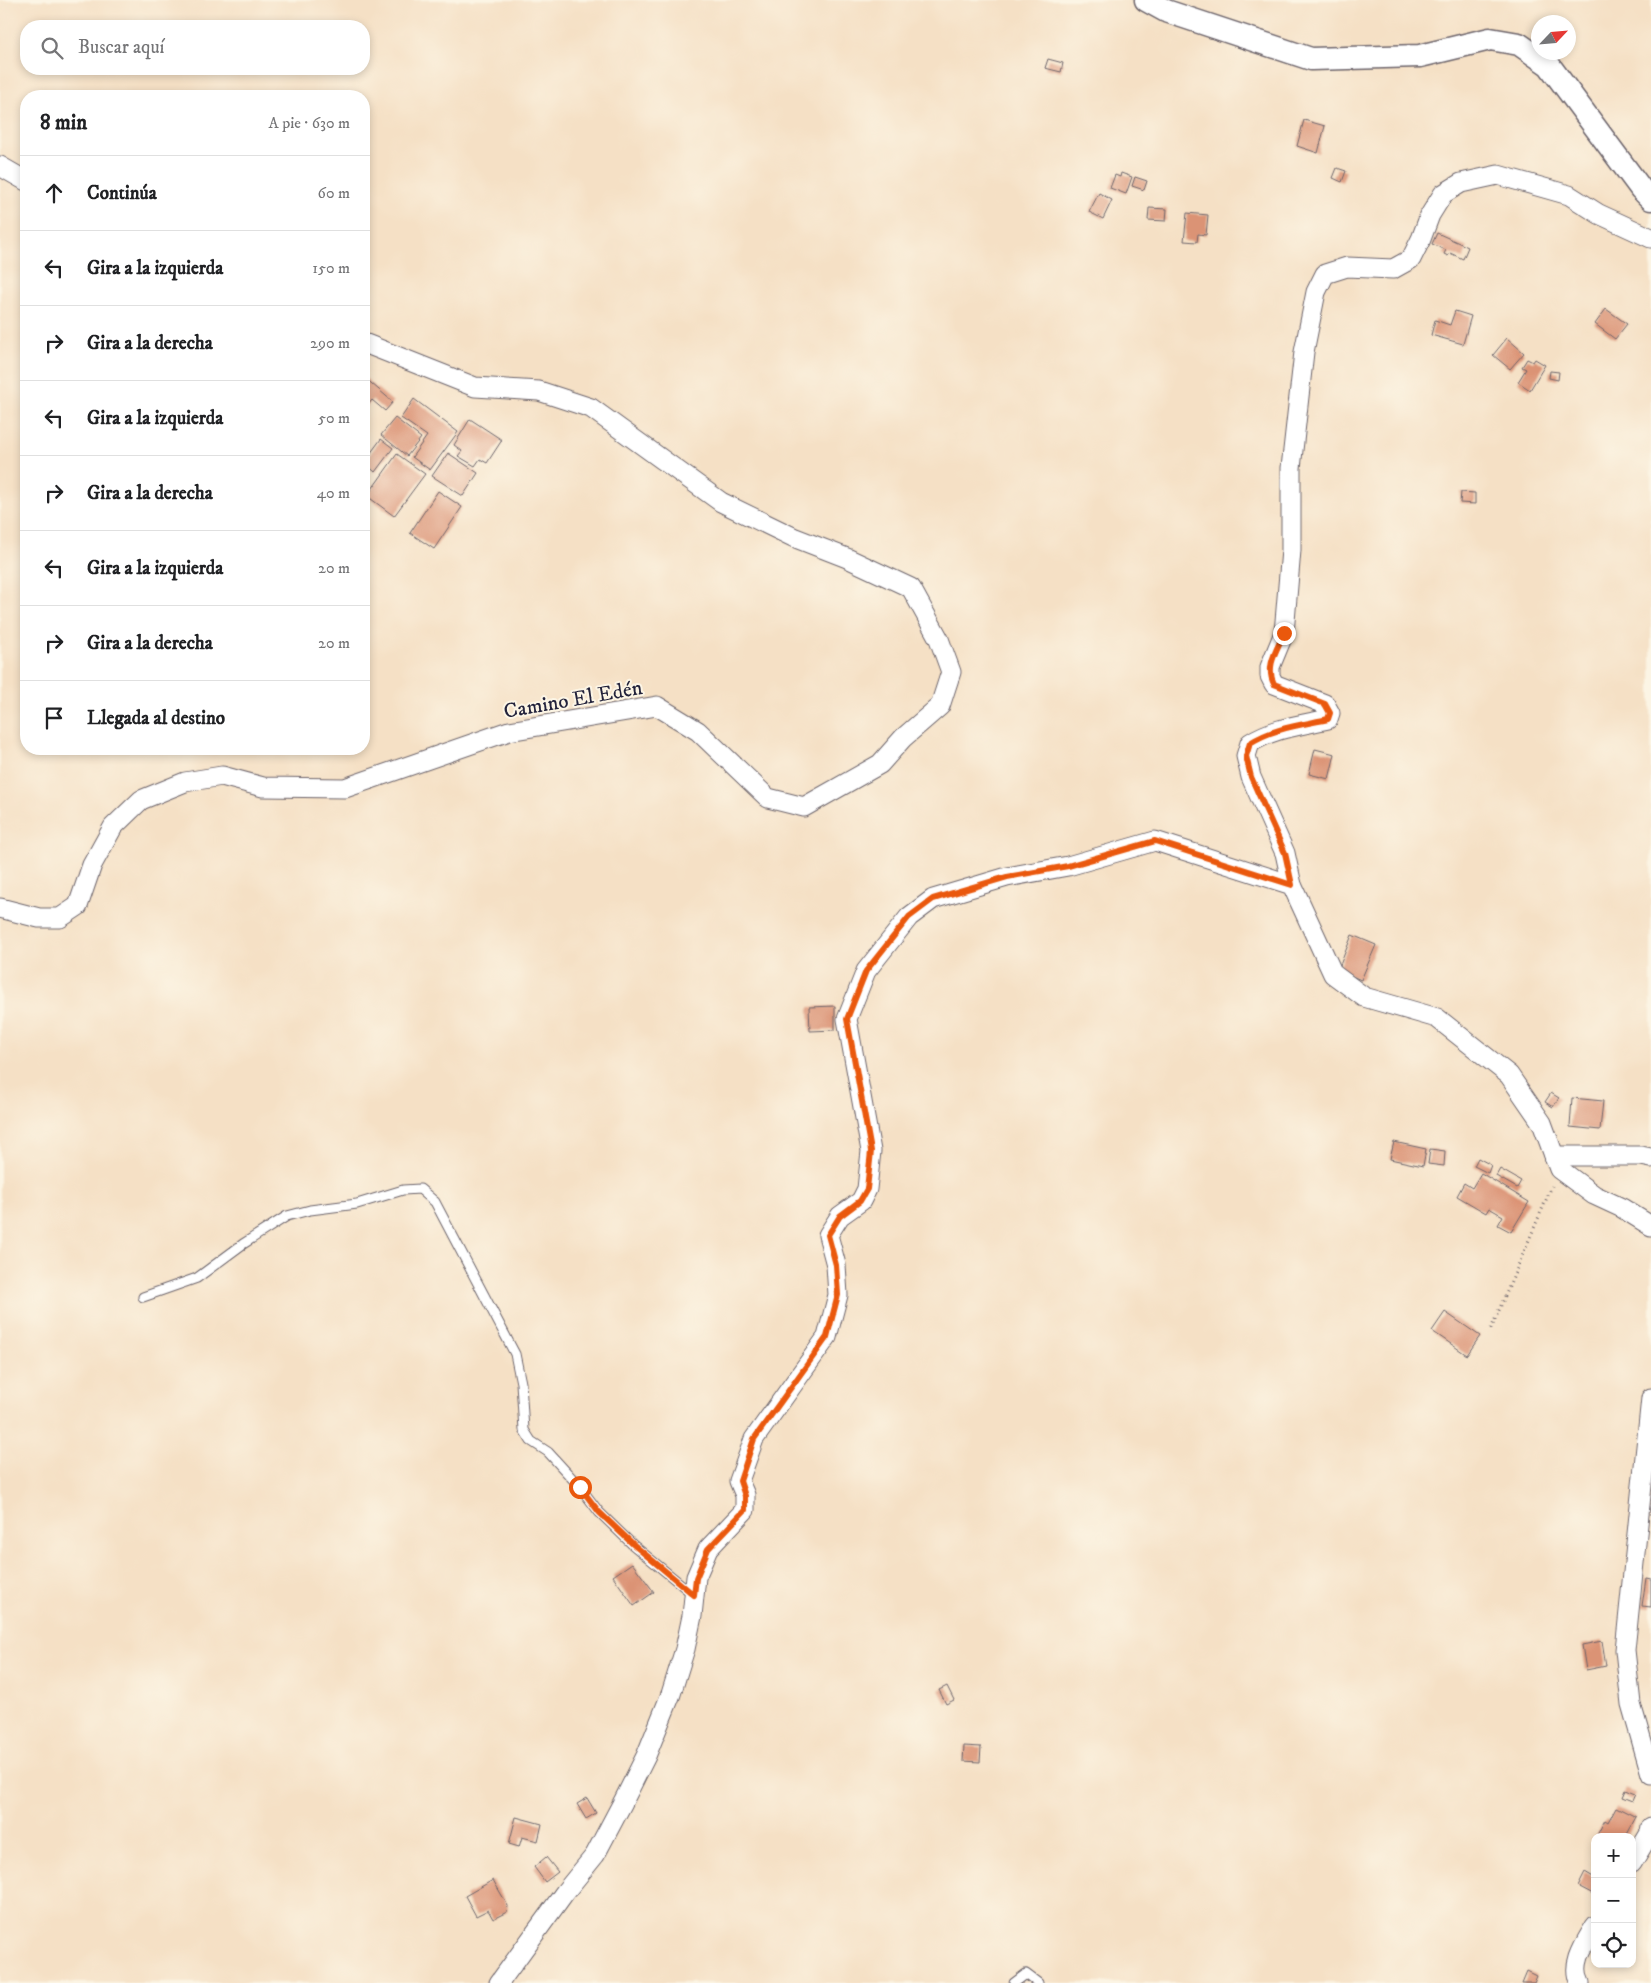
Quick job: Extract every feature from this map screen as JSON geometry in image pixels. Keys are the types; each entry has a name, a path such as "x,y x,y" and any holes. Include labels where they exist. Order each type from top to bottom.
{"street":[{"path":"1146,0 1166,11 1311,59 1420,56 1490,39 1519,44 1548,65 1641,189 1651,199"},
{"path":"0,166 20,178"},
{"path":"1651,238 1599,214 1569,195 1498,175 1461,183 1443,194 1430,215 1411,259 1394,269 1347,267 1325,274 1316,292 1304,352 1291,468 1291,550 1284,633 1270,667 1270,676 1274,684 1325,704 1330,713 1328,719 1286,728 1258,737 1250,743 1246,756 1251,777 1285,853 1292,885 1334,974 1364,997 1437,1018 1509,1075 1542,1123 1556,1162 1594,1195 1622,1208 1651,1226"},
{"name":"Camino El Edén","path":"0,908 39,918 60,918 78,906 92,865 113,828 142,800 184,782 222,776 263,787 345,788 509,731 657,706 698,731 768,798 804,807 880,764 903,738 940,706 951,672 939,639 910,588 847,558 793,537 721,502 592,408 539,391 475,387 370,345"},
{"path":"499,1983 565,1892 595,1855 623,1802 646,1756 671,1694 685,1649 692,1616 696,1578 708,1549 745,1510 745,1496 740,1481 754,1439 827,1337 838,1295 836,1265 828,1235 840,1216 860,1201 867,1189 871,1151 847,1019 866,971 909,917 933,899 1007,877 1068,866 1155,841 1292,885"},
{"path":"1556,1162 1641,1156 1651,1158"},
{"path":"1651,1398 1625,1650 1631,1704 1651,1774"},
{"path":"1636,1856 1650,1833 1651,1827"},
{"path":"1580,1983 1576,1975 1579,1954 1591,1933"}],"lane":[{"path":"143,1296 197,1278 243,1244 287,1216 310,1210 358,1204 403,1190 420,1189 435,1202 515,1354 521,1383 524,1430 531,1441 548,1452 606,1518 634,1545 694,1595"},
{"path":"1014,1983 1026,1974 1038,1981 1038,1983"}],"path":[{"path":"1491,1329 1556,1162"}],"building":[{"path":"1048,59 1063,63 1061,72 1045,68"},
{"path":"1304,120 1325,126 1318,153 1297,146"},
{"path":"1337,168 1346,171 1342,182 1333,178"},
{"path":"1121,173 1132,177 1126,194 1110,188 1115,175 1120,177"},
{"path":"1135,177 1147,181 1144,190 1132,186"},
{"path":"1099,193 1112,200 1103,219 1089,212"},
{"path":"1149,208 1167,209 1166,221 1148,220"},
{"path":"1187,213 1208,215 1206,235 1198,234 1197,242 1184,241"},
{"path":"1437,233 1468,247 1463,259 1450,253 1448,256 1444,254 1446,250 1432,244"},
{"path":"1606,309 1627,324 1615,339 1595,324"},
{"path":"1455,311 1471,316 1463,344 1431,335 1435,320 1450,325"},
{"path":"1507,338 1524,353 1510,369 1493,355"},
{"path":"1527,359 1533,362 1535,359 1545,365 1530,390 1518,382 1526,369 1522,367"},
{"path":"1550,371 1559,372 1558,380 1549,378"},
{"path":"370,382 393,402 385,411 372,400 370,402"},
{"path":"414,399 458,432 430,470 412,457 427,436 401,418"},
{"path":"395,418 421,438 407,456 381,435"},
{"path":"470,419 502,440 487,463 480,459 475,466 458,456 462,451 454,445"},
{"path":"381,439 393,448 375,472 370,467 370,454"},
{"path":"448,453 478,473 463,496 432,476"},
{"path":"397,454 425,474 394,516 370,498 370,492"},
{"path":"438,491 462,507 434,549 410,533"},
{"path":"1461,492 1475,493 1475,504 1460,503"},
{"path":"1315,749 1335,754 1329,779 1309,774"},
{"path":"1352,935 1376,945 1361,980 1338,970"},
{"path":"835,1006 835,1030 810,1031 809,1007"},
{"path":"1551,1093 1559,1098 1553,1107 1545,1102"},
{"path":"1572,1098 1603,1101 1600,1130 1570,1127"},
{"path":"1394,1142 1426,1149 1423,1166 1390,1159"},
{"path":"1430,1149 1445,1151 1444,1166 1428,1164"},
{"path":"1478,1158 1491,1165 1488,1173 1474,1166"},
{"path":"1500,1169 1521,1181 1517,1188 1496,1176"},
{"path":"1481,1173 1529,1202 1511,1232 1498,1225 1503,1216 1489,1208 1486,1213 1457,1196 1464,1183 1472,1188"},
{"path":"1445,1312 1480,1336 1467,1355 1432,1331"},
{"path":"632,1563 654,1592 634,1606 613,1576"},
{"path":"1646,1578 1651,1579 1651,1607 1642,1606"},
{"path":"1602,1641 1606,1666 1586,1670 1582,1645"},
{"path":"947,1686 954,1700 946,1704 939,1690"},
{"path":"964,1746 981,1747 980,1762 963,1761"},
{"path":"1626,1790 1636,1794 1633,1801 1623,1797"},
{"path":"587,1798 596,1813 586,1819 577,1804"},
{"path":"1616,1807 1636,1817 1627,1833 1598,1833 1605,1820 1608,1822"},
{"path":"516,1817 542,1824 538,1841 522,1837 519,1847 509,1844"},
{"path":"546,1857 558,1872 545,1882 534,1867"},
{"path":"1585,1872 1591,1876 1591,1893 1578,1886"},
{"path":"493,1880 508,1906 507,1912 493,1919 488,1910 476,1916 465,1896"},
{"path":"1527,1971 1537,1976 1534,1983 1522,1983"}],"route":[{"path":"580,1487 599,1512 634,1545 694,1595 696,1578 708,1549 745,1510 745,1496 740,1481 754,1439 827,1337 838,1295 836,1265 828,1235 840,1216 860,1201 867,1189 871,1151 847,1019 866,971 909,917 933,899 1007,877 1068,866 1155,841 1292,885 1285,853 1251,777 1246,756 1250,743 1258,737 1286,728 1328,719 1330,713 1325,704 1274,684 1270,676 1270,667 1284,633"}]}
